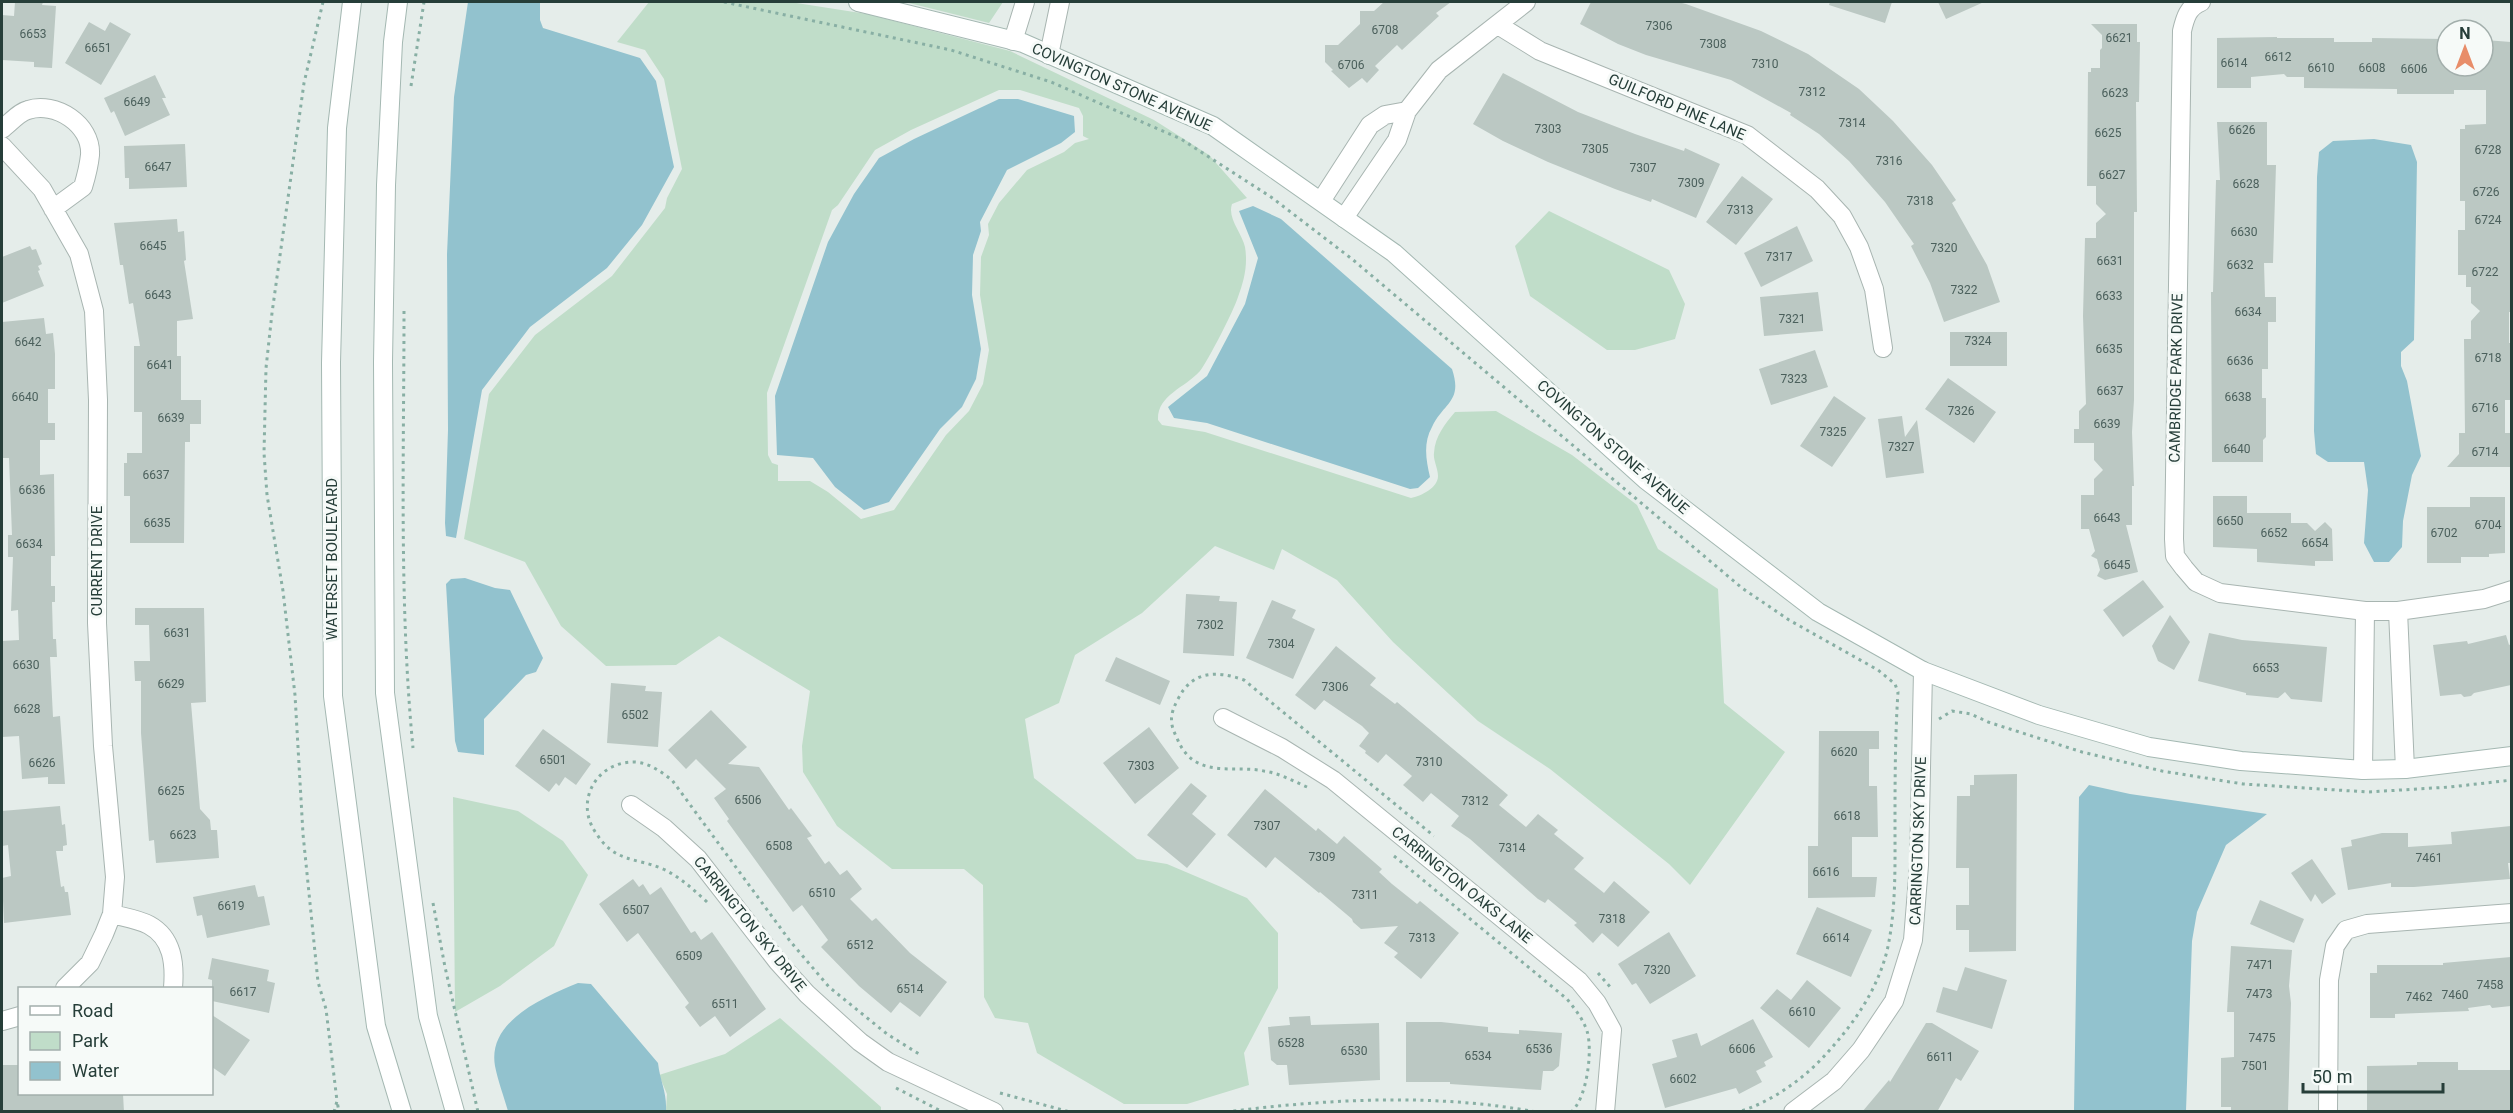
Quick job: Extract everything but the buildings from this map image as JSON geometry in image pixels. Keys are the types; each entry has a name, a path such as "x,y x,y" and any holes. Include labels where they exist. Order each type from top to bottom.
{"street":[{"name":"WATERSET BOULEVARD","path":"352,2 337,128 331,363 333,696 376,1026 402,1112"},
{"path":"398,2 393,42 386,185 383,362 385,693 428,1016 455,1112"},
{"name":"COVINGTON STONE AVENUE","path":"864,2 1013,41 1213,126 1394,253 1646,480 1818,612 1923,671 2039,715 2149,747 2241,761 2363,770 2405,769 2511,756"},
{"path":"1013,41 1025,2"},
{"path":"1049,55 1060,2"},
{"path":"1344,218 1398,140 1407,111 1439,70 1526,2"},
{"name":"CAMBRIDGE PARK DRIVE","path":"2201,2 2195,4 2185,17 2182,31 2175,556 2196,582 2220,593 2365,611 2398,611 2484,599 2511,590"},
{"name":"GUILFORD PINE LANE","path":"1498,25 1540,51 1747,135 1816,189 1842,216 1858,247 1874,289 1883,348"},
{"path":"2,129 27,110 48,109 71,116 84,132 91,153 83,187 53,209"},
{"path":"1321,201 1370,125 1385,115 1407,111"},
{"name":"CURRENT DRIVE","path":"2,146 42,189 79,254 94,311 98,400 97,623 103,746 116,877 112,914 90,963 67,987"},
{"path":"2363,770 2365,611"},
{"path":"2398,611 2405,769"},
{"name":"CARRINGTON SKY DRIVE","path":"1792,1112 1834,1081 1861,1050 1894,1001 1913,940 1919,866 1923,671"},
{"name":"CARRINGTON OAKS LANE","path":"1223,718 1282,748 1333,780 1579,981 1597,1002 1612,1030 1605,1112"},
{"name":"CARRINGTON SKY DRIVE","path":"631,805 664,828 698,859 778,962 807,994 860,1042 888,1062 994,1112"},
{"path":"2328,1112 2329,980 2335,946 2346,930 2367,924 2511,913"},
{"path":"112,914 150,926 171,947 173,987"},
{"path":"2,1021 18,1017"}],"path":[{"path":"323,2 304,83 272,314 266,368 264,453 267,495 283,591 295,695 303,834 318,982 326,1009 337,1101 336,1112"},
{"path":"411,92 424,2"},
{"path":"724,2 951,50 1051,82 1181,139 1262,190 1352,259 1742,588 1789,620 1878,670 1895,684 1898,692 1895,879 1887,951 1863,1008 1847,1031 1808,1073 1777,1094 1738,1112"},
{"path":"404,302 405,559 408,704 413,754"},
{"path":"432,897 445,967 478,1112"},
{"path":"1226,1112 1270,1106 1381,1101 1445,1102 1511,1107 1536,1112"}],"green space":[{"path":"649,2 790,2 867,14 1010,51 1154,120 1209,155 1247,198 1232,204 1231,209 1246,254 1245,273 1238,297 1232,313 1200,371 1173,392 1162,404 1158,420 1162,425 1205,432 1411,498 1428,491 1435,484 1438,473 1434,456 1436,441 1455,412 1496,411 1572,455 1637,505 1658,549 1718,589 1724,703 1785,752 1690,885 1669,864 1550,769 1478,721 1393,642 1337,580 1282,549 1274,570 1215,546 1142,613 1075,655 1059,703 1025,719 1034,778 1137,859 1167,864 1247,898 1278,933 1278,988 1244,1053 1249,1085 1187,1104 1124,1104 1037,1053 1028,1023 995,1018 984,997 983,885 964,869 892,869 837,826 803,772 802,746 810,691 719,636 676,665 606,666 561,626 525,562 464,539 489,394 535,335 612,276 665,208 667,198 682,169 664,79 645,50 617,42","holes":["999,90 1020,90 1079,108 1083,116 1083,136 1089,139 1075,143 1064,152 1027,170 999,203 988,224 989,235 981,257 980,295 989,350 983,384 969,411 946,435 894,510 861,519 828,492 810,481 778,481 778,465 772,463 768,455 767,393 832,210 838,205 875,150 911,130"]},
{"path":"905,2 1003,2 989,23"},
{"path":"1549,211 1669,270 1685,304 1675,339 1635,350 1607,350 1530,296 1515,246"},
{"path":"453,797 518,811 563,841 588,875 554,946 500,986 455,1012"},
{"path":"780,1018 881,1107 881,1111 666,1111 667,1094 659,1075 725,1054"}],"water":[{"path":"468,2 540,2 540,20 543,28 640,58 656,81 674,167 642,225 607,268 530,327 482,390 456,538 446,536 445,523 448,430 447,254 454,97"},
{"path":"999,99 1018,99 1074,116 1075,132 1061,143 1007,170 980,222 981,231 973,255 972,295 981,349 976,379 962,407 940,429 889,502 864,510 835,487 813,458 777,455 775,396 828,242 854,194 879,158"},
{"path":"2374,139 2411,145 2417,162 2414,340 2401,352 2401,366 2407,381 2421,456 2412,475 2403,521 2402,547 2389,562 2374,562 2364,543 2368,490 2364,462 2328,462 2316,454 2314,431 2319,152 2333,141"},
{"path":"1253,206 1281,219 1452,369 1455,380 1454,395 1429,433 1426,452 1430,477 1418,488 1410,489 1207,423 1174,418 1168,407 1207,376 1245,304 1258,258 1239,211"},
{"path":"465,578 495,588 510,590 543,658 536,672 526,675 484,719 484,755 458,752 455,741 446,584 451,579"},
{"path":"2089,785 2130,794 2267,814 2226,845 2197,912 2192,941 2186,1111 2074,1111 2079,797"},
{"path":"578,983 591,984 658,1063 666,1111 508,1111 495,1066 495,1050 500,1036 521,1013"}]}
